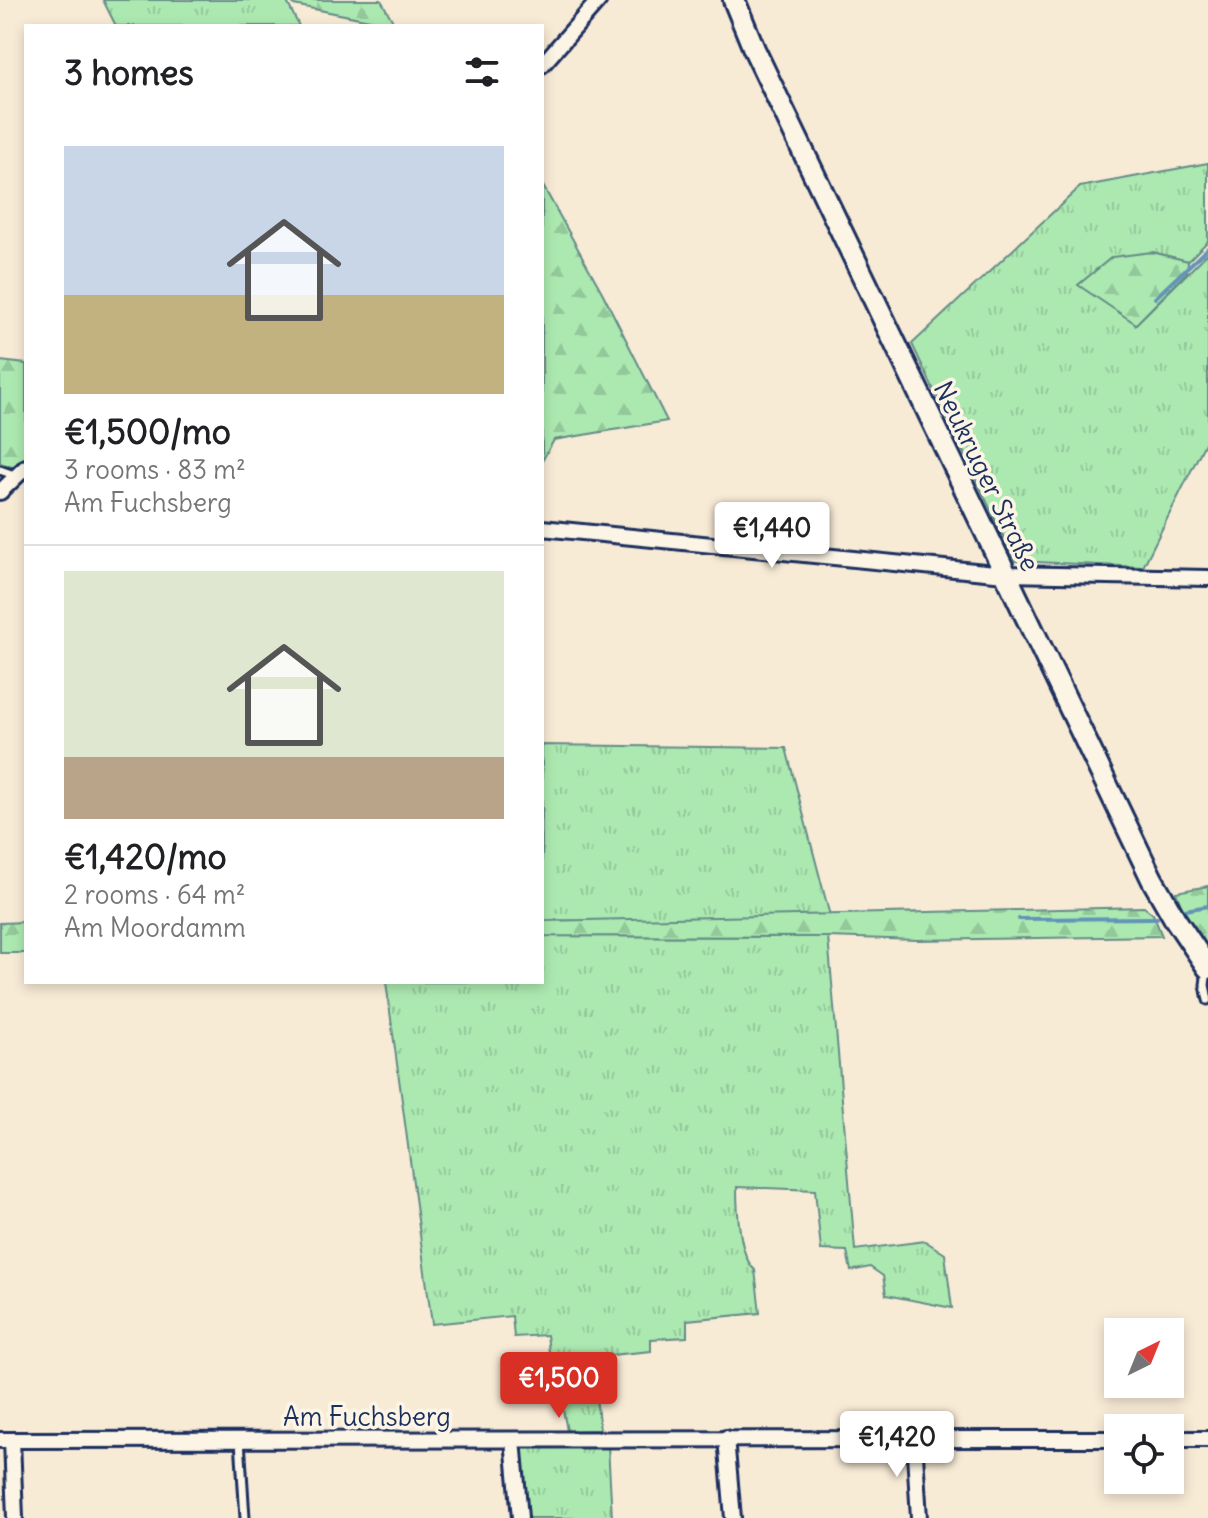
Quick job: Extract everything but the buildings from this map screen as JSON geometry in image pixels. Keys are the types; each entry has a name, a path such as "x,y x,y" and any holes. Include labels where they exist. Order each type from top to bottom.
{"street":[{"path":"544,63 599,0"},
{"name":"Neukruger Straße","path":"734,0 754,49 1152,879 1208,968"},
{"path":"0,492 23,473"},
{"path":"544,528 1005,574 1208,578"},
{"path":"726,1438 733,1518"},
{"path":"914,1438 919,1518"},
{"name":"Am Fuchsberg","path":"6,1440 1104,1439"},
{"path":"1184,1439 1208,1439"},
{"path":"6,1440 15,1518"},
{"path":"513,1440 520,1518"}],"lane":[{"path":"0,470 23,473"},
{"path":"1208,968 1205,985 1208,1000"},
{"path":"239,1440 245,1518"}],"green space":[{"path":"103,0 286,0 298,24 115,24"},
{"path":"291,0 381,0 394,24 390,24 294,5"},
{"path":"1208,163 1208,241 1188,261 1152,252 1136,324 1208,253 1208,437 1143,567 1015,561 912,344 1080,187"},
{"path":"544,188 603,294 667,421 554,440 544,458"},
{"path":"1152,252 1188,261 1187,272 1136,324 1078,285 1112,257"},
{"path":"0,361 24,364 24,460 15,468 0,463"},
{"path":"544,745 786,748 830,916 544,920"},
{"path":"1208,886 1208,949 1188,924 1176,892"},
{"path":"1144,907 1153,914 1162,936 917,940 544,936 544,921"},
{"path":"24,922 24,953 0,953 0,923"},
{"path":"544,936 828,937 855,1250 925,1241 945,1254 952,1308 886,1295 883,1276 870,1267 851,1271 847,1251 821,1250 815,1190 737,1187 740,1232 745,1254 755,1270 760,1313 687,1320 687,1337 651,1339 651,1351 591,1357 600,1430 567,1431 563,1409 556,1409 547,1335 514,1337 512,1316 432,1324 386,984 544,984"},
{"path":"608,1445 612,1518 524,1518 519,1447"}],"waterway":[{"path":"1155,298 1208,248"},
{"path":"1185,910 1208,906"},
{"path":"1019,919 1157,918"}]}
